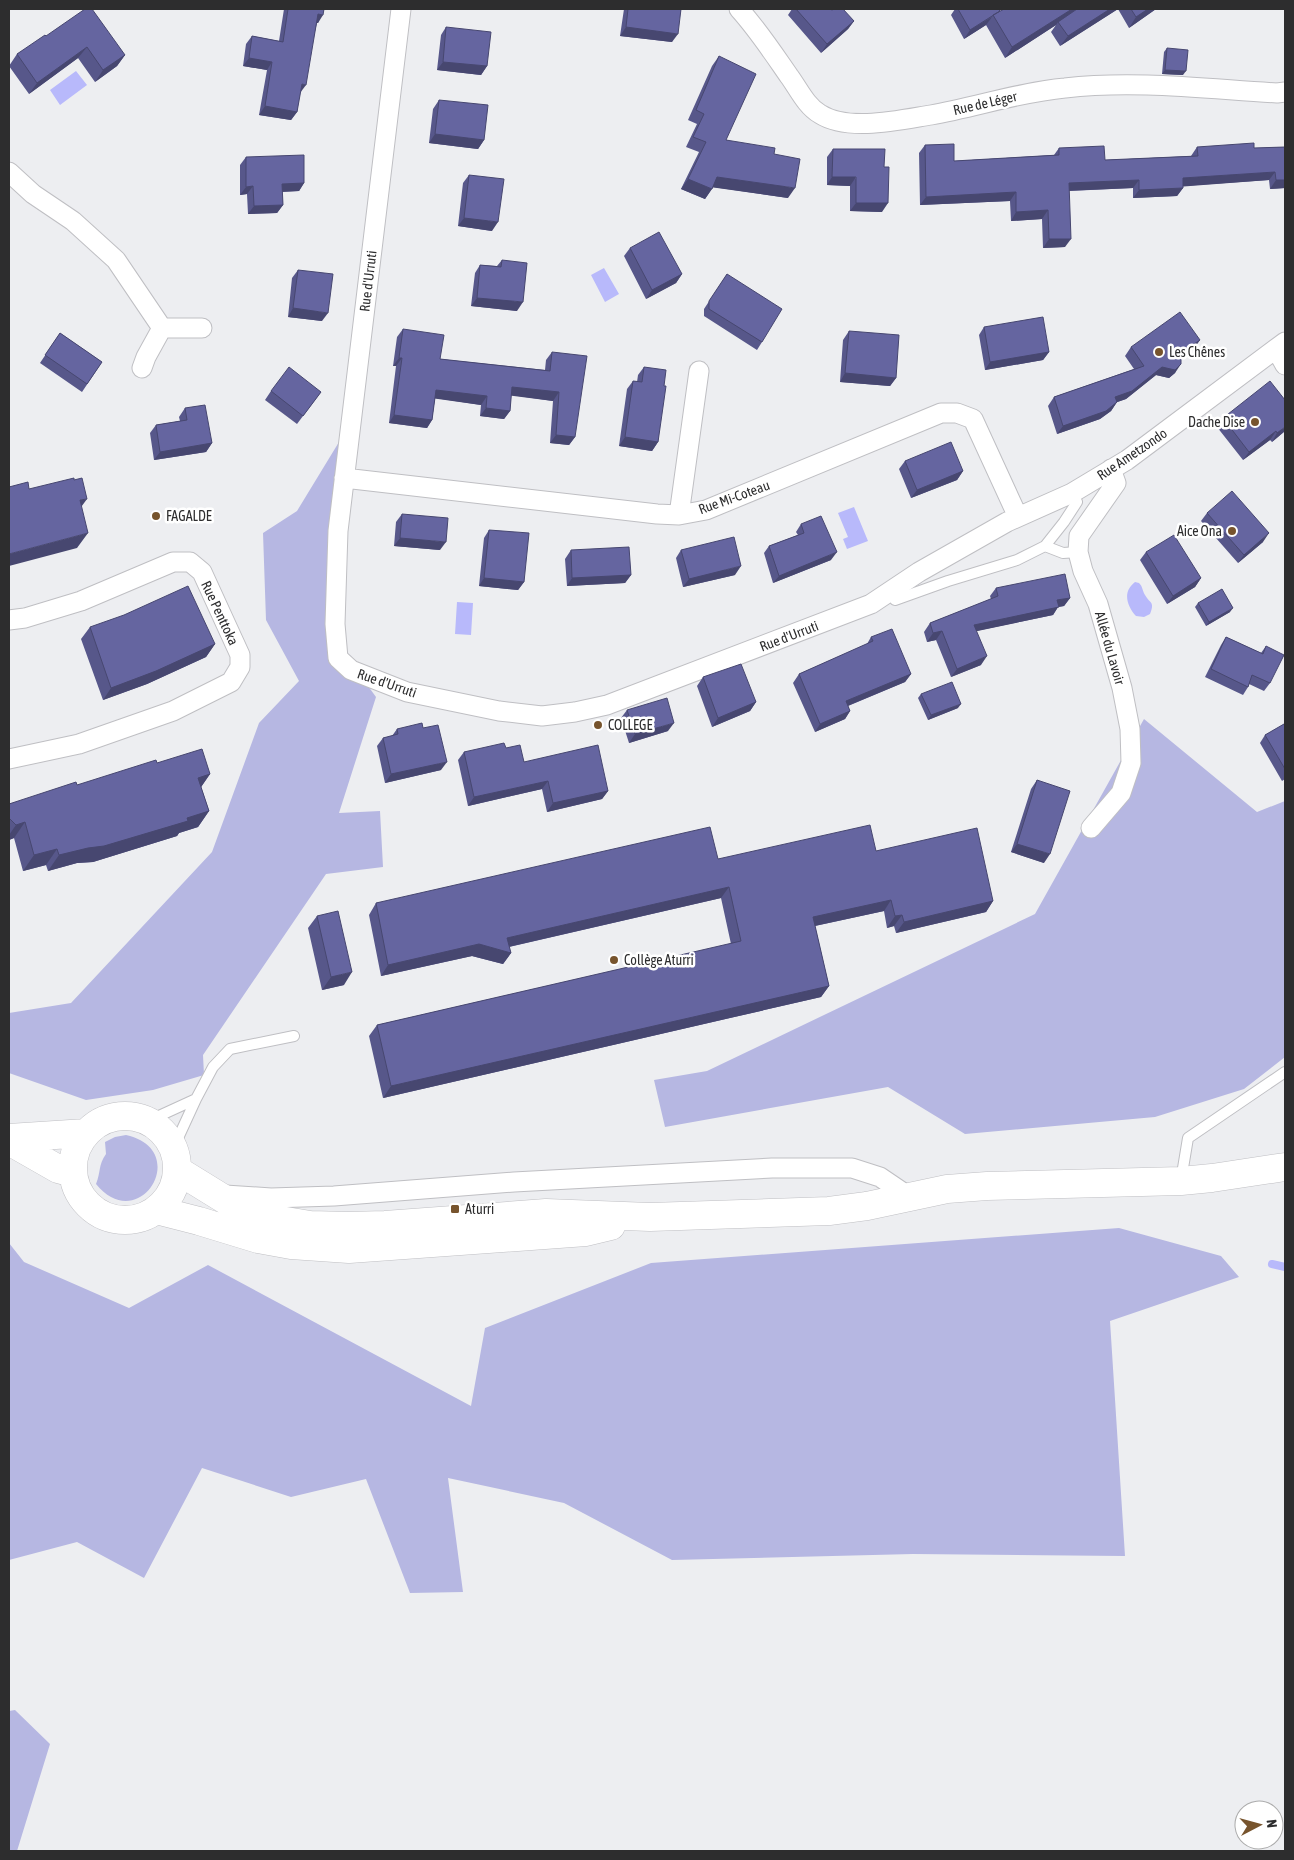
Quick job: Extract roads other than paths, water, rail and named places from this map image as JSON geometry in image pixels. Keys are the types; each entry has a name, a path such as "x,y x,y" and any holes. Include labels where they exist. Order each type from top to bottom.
{"main road":[{"path":"175,1159 173,1188 166,1200 156,1210 141,1218 124,1220 106,1216 94,1210 84,1200 73,1174 74,1159 78,1145 86,1133 99,1122 115,1116 132,1116 148,1121 162,1130 175,1159 218,1195 237,1207 274,1219 310,1225 385,1225 546,1213 650,1217 829,1211 867,1206 946,1189 1212,1178 1285,1167"},
{"path":"9,1140 86,1133"},
{"path":"9,1140 58,1169 73,1174"},
{"path":"1212,1178 1285,1187"},
{"path":"156,1210 199,1220 258,1239 291,1245 349,1248 586,1232 650,1217"}],"street":[{"name":"Rue d'Urruti","path":"402,9 338,531 336,615 338,658 351,670 407,692 490,709 542,716 608,705 871,604 919,572 1018,517"},
{"name":"Rue de Léger","path":"739,9 753,25 806,101 819,114 848,123 906,119 956,110 1024,94 1094,85 1285,92"},
{"path":"9,172 33,194 73,221 116,260 162,328"},
{"path":"162,328 194,325"},
{"path":"142,368 146,356 162,328"},
{"name":"Rue Ametzondo","path":"1018,517 1072,492 1127,460 1282,352"},
{"path":"679,515 699,370"},
{"name":"Rue Mi-Coteau","path":"344,478 679,515 706,510 941,413 957,413 973,419 1018,517"},
{"path":"1078,552 1079,536 1116,483 1111,469"},
{"name":"Allée du Lavoir","path":"1078,552 1083,570 1098,604 1122,688 1130,729 1132,763 1121,793 1091,828"},
{"name":"Rue Penttoka","path":"9,620 25,618 81,601 173,562 190,562 202,572 240,655 240,667 231,682 173,711 79,744 9,759"},
{"path":"218,1195 271,1198 334,1196 514,1182 772,1168 852,1168 880,1177 908,1196"}],"lane":[{"path":"891,592 895,600 948,581 1017,560 1045,546 1064,522 1076,502 1072,492"},
{"path":"1045,546 1063,553 1078,552"},
{"path":"175,1159 196,1099 213,1067 230,1049 294,1036"},
{"path":"1181,1180 1188,1138 1285,1072"},
{"path":"148,1121 196,1099"}],"waterway":[{"path":"1272,1264 1285,1267"}],"place":[{"name":"Les Chênes","path":"1159,352"},
{"name":"Dache Dise","path":"1255,422"},
{"name":"FAGALDE","path":"156,516"},
{"name":"Aice Ona","path":"1232,531"},
{"name":"COLLEGE","path":"598,725"},
{"name":"Collège Aturri","path":"614,960"},
{"name":"Aturri","path":"455,1209"}]}
